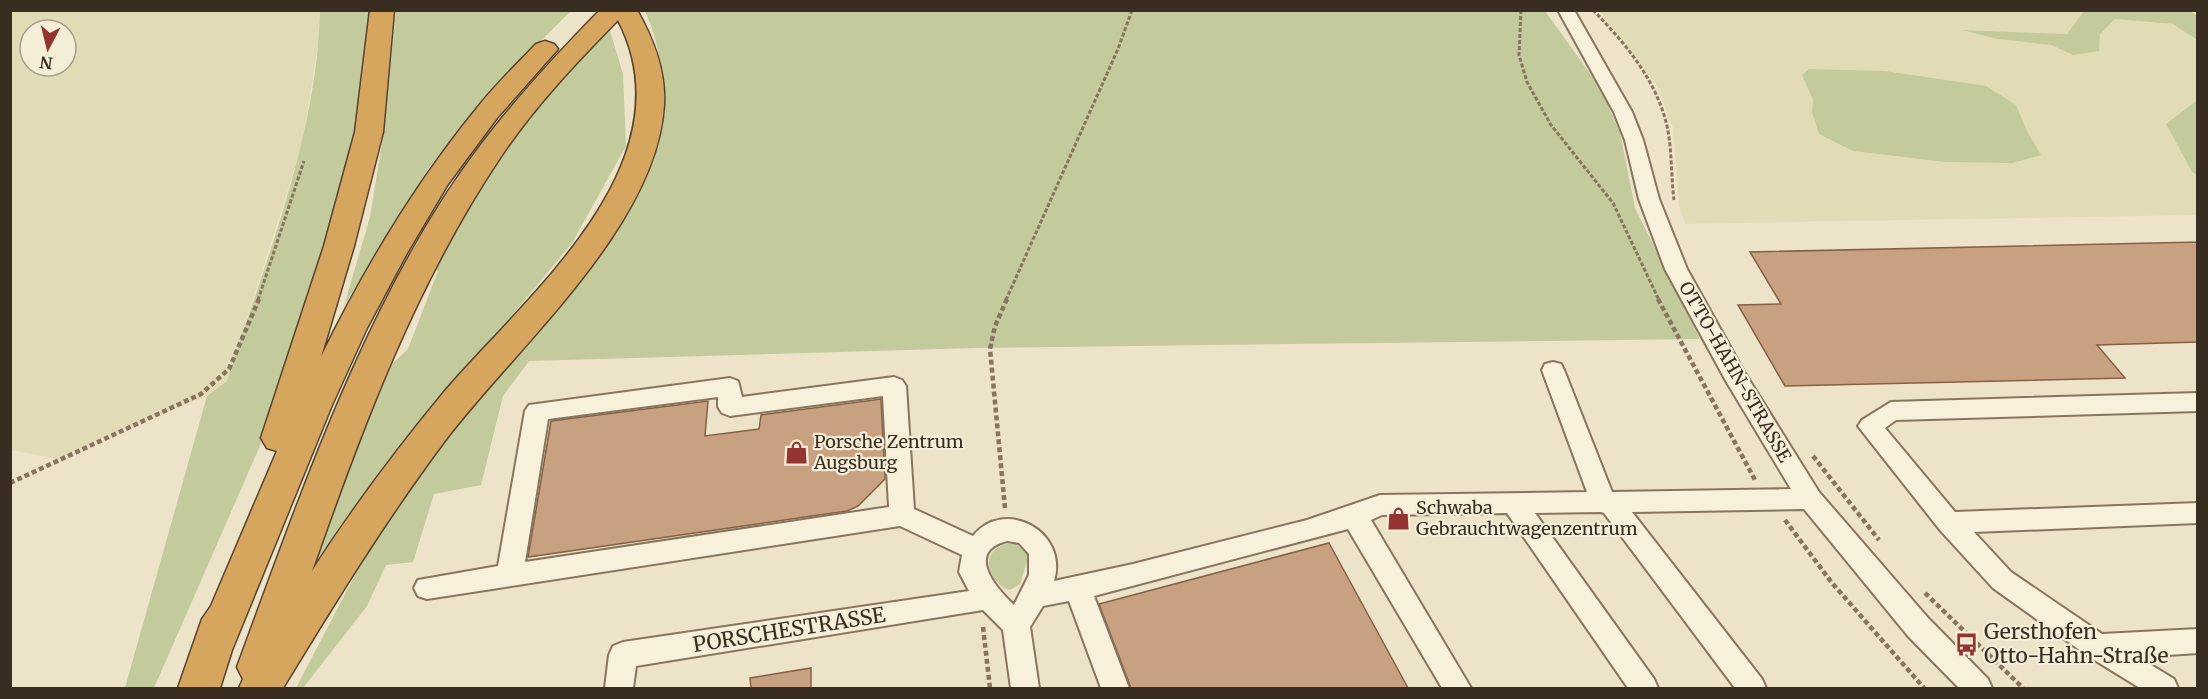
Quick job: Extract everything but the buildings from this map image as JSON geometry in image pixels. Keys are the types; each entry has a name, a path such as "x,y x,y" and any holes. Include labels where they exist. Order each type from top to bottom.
{"highway":[{"path":"216,641 339,246 369,132 382,10"},
{"path":"199,688 216,641 320,389 362,303 429,190 485,116 585,10"},
{"path":"250,688 361,386 390,321 431,242 461,193 514,119 568,55 614,10"},
{"path":"260,688 397,478 474,381 581,259 603,227 643,147 651,103 648,61 642,43 625,10"}],"street":[{"name":"OTTO-HAHN-STRASSE","path":"1566,10 1623,112 1634,140 1649,200 1676,269 1734,375 1810,499 1918,627 1978,688"},
{"path":"1552,370 1608,503 1752,688"},
{"path":"510,575 537,411 730,387 730,407 894,386 902,515"},
{"path":"2164,688 2098,647 2002,580 1949,523 1870,426 1891,411 2198,402"},
{"path":"1034,596 1078,590 1354,517 1380,505 1810,499"},
{"path":"1514,503 1644,688"},
{"path":"1949,523 2198,513"},
{"path":"427,588 902,515 976,550"},
{"path":"1354,517 1458,688"},
{"path":"1016,625 980,600 972,572 976,550 993,535 1008,530 1030,535 1038,543 1044,566 1034,596 1016,625 1025,688"},
{"path":"1078,590 1115,688"},
{"name":"PORSCHESTRASSE","path":"619,688 623,656 980,600"},
{"path":"2098,647 2198,641"}],"path":[{"path":"1008,530 990,349 995,326 1118,49 1132,10"},
{"path":"1521,10 1519,55 1527,82 1551,125 1612,203 1625,224 1652,287 1754,479 1832,583 1924,688"},
{"path":"1593,10 1638,63 1655,90 1667,123 1676,211"},
{"path":"10,483 201,394 230,369 268,277 304,161"},
{"path":"1806,447 1883,545"},
{"path":"1920,588 2024,688"},
{"path":"980,600 990,688"}],"shaded area":[{"path":"10,11 320,11 320,33 302,145 227,381 207,396 101,438 58,459 11,450"},
{"path":"1599,11 2084,11 2067,34 1966,30 1997,39 2051,45 2073,55 2115,19 2173,24 2197,40 2197,100 2166,124 2192,172 2197,175 2197,215 1685,224 1679,206 1673,128 1657,86"}],"green space":[{"path":"320,11 370,11 356,123 346,176 295,351 259,448 154,688 125,688 207,396 227,381 287,199 310,106 317,58"},
{"path":"396,11 571,11 500,81 430,166 344,306 370,217 384,131"},
{"path":"645,11 1545,11 1601,89 1620,133 1635,208 1700,339 974,348 529,361 503,396 481,485 434,494 413,562 386,565 367,606 303,688 296,688 356,573 402,498 495,373 663,111 660,60"},
{"path":"2084,11 2190,11 2197,16 2197,40 2173,24 2115,19 2100,34 2099,51 2073,55 2051,45 1997,39 1962,30 2067,34"},
{"path":"608,24 623,74 626,146 572,243 399,451 314,567 385,371 408,349 438,271 430,264 490,165"},
{"path":"1809,69 1885,71 1986,86 2016,105 2041,155 2013,163 1946,162 1853,151 1819,134 1812,112 1813,100 1802,75"},
{"path":"2197,100 2197,175 2192,172 2166,124"},
{"path":"1007,544 1016,544 1029,555 1020,584 1010,590 997,583 989,561 991,554 997,548"}],"place":[{"name":"Porsche Zentrum Augsburg","path":"796,452"},
{"name":"Schwaba Gebrauchtwagenzentrum","path":"1398,518"},
{"name":"Gersthofen Otto-Hahn-Straße","path":"1966,644"}]}
